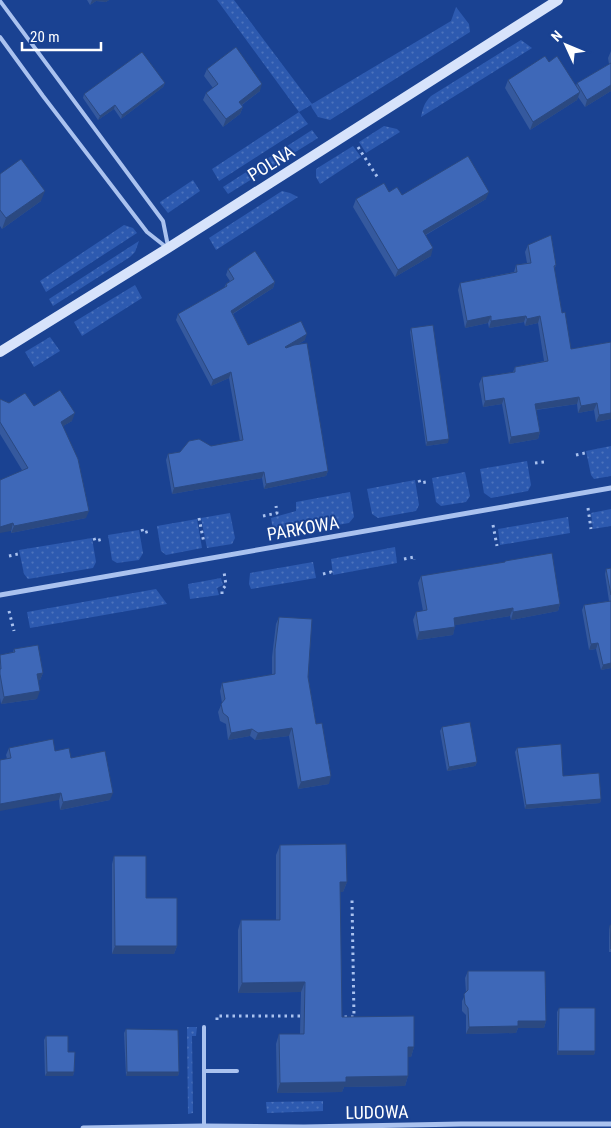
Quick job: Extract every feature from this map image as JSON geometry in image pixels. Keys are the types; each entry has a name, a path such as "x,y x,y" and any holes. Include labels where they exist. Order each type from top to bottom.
{"street":[{"name":"POLNA","path":"0,352 168,248 558,0"},
{"name":"PARKOWA","path":"0,595 611,488"},
{"name":"LUDOWA","path":"83,1128 611,1124"}],"lane":[{"path":"0,1 163,221 168,248"},
{"path":"0,37 147,232 168,248"},
{"path":"204,1027 204,1126"},
{"path":"204,1071 237,1071"}],"path":[{"path":"363,155 378,178"},
{"path":"576,455 585,454 584,451"},
{"path":"536,463 544,462 544,458"},
{"path":"419,480 420,483 426,482"},
{"path":"263,516 277,512 276,506"},
{"path":"588,508 591,529"},
{"path":"199,518 206,559"},
{"path":"493,525 497,546"},
{"path":"142,529 143,533 150,532"},
{"path":"94,538 95,541 103,539"},
{"path":"9,556 18,554 18,550"},
{"path":"404,559 414,557 414,560"},
{"path":"222,594 222,590 226,585 224,572"},
{"path":"323,574 332,572 332,575"},
{"path":"9,611 14,631"},
{"path":"334,1016 354,1017 352,900"},
{"path":"217,1027 217,1016 305,1016"}],"shaded area":[{"path":"217,0 234,0 312,104 451,21 456,7 469,24 470,32 330,120 318,117 311,105 299,112"},
{"path":"521,40 532,48 421,117 424,106 431,96"},
{"path":"299,112 308,124 219,181 212,169"},
{"path":"384,126 397,129 400,132 366,153 359,142"},
{"path":"312,130 318,138 228,194 223,187"},
{"path":"353,146 361,157 320,184 316,177 316,169"},
{"path":"193,180 200,191 168,213 160,202"},
{"path":"282,191 298,197 216,250 209,238"},
{"path":"124,225 133,228 137,233 46,292 40,281"},
{"path":"139,241 135,252 130,257 53,306 49,299"},
{"path":"135,285 142,298 82,336 74,322"},
{"path":"50,337 60,351 34,367 25,352"},
{"path":"611,446 611,476 594,479 591,475 586,451"},
{"path":"527,461 531,485 528,491 491,498 484,493 480,469"},
{"path":"465,472 470,496 466,502 441,506 436,502 432,478"},
{"path":"415,480 419,505 416,511 378,518 372,514 367,489"},
{"path":"350,492 354,517 349,523 278,535 273,530 271,518 296,511 296,502"},
{"path":"611,509 611,526 593,529 591,513"},
{"path":"230,513 235,538 232,544 207,548 201,518"},
{"path":"568,517 570,533 500,545 498,529"},
{"path":"197,519 202,548 166,555 161,551 157,526"},
{"path":"139,530 143,553 139,560 117,563 112,560 108,535"},
{"path":"92,538 96,562 93,568 28,579 24,574 19,550"},
{"path":"395,547 397,563 333,575 331,559"},
{"path":"313,562 316,578 251,589 249,584 250,573"},
{"path":"221,578 223,585 217,588 219,595 190,599 188,584"},
{"path":"156,589 167,604 30,628 27,612"},
{"path":"187,1027 197,1027 196,1036 192,1036 193,1113 188,1114"},
{"path":"323,1101 323,1111 267,1113 266,1102"}],"building":[{"path":"236,47 262,84 239,102 243,107 226,119 206,93 218,84 207,69"},
{"path":"142,52 165,83 122,115 115,105 100,116 84,94"},
{"path":"545,56 549,62 557,56 580,92 533,122 508,80"},
{"path":"611,63 611,85 587,100 577,83"},
{"path":"468,156 489,192 423,231 433,248 398,270 356,199 384,183 389,192 397,187 402,195"},
{"path":"21,159 45,191 6,218 0,210 0,174"},
{"path":"551,235 562,313 565,312 571,349 611,342 611,413 599,415 597,403 581,406 579,397 535,404 540,432 511,437 504,398 485,401 482,377 515,372 515,367 548,361 540,316 527,319 526,316 491,321 491,316 467,321 460,283 517,272 516,265 531,263 528,245"},
{"path":"255,251 275,282 231,311 248,345 301,321 307,334 285,347 307,343 328,471 266,484 264,472 174,488 168,454 180,452 189,441 199,439 211,446 243,440 231,372 213,380 178,314 227,286 226,284 234,279 228,269"},
{"path":"433,325 449,439 427,442 411,328"},
{"path":"60,390 75,413 61,422 78,459 89,511 14,526 13,523 0,527 0,480 28,468 0,422 0,399 9,403 25,393 34,406"},
{"path":"552,553 560,604 513,612 513,608 454,618 455,627 419,632 416,612 427,610 421,576"},
{"path":"611,568 611,595 606,569"},
{"path":"611,601 611,663 603,665 598,643 591,644 584,605"},
{"path":"279,617 312,619 308,677 316,724 322,723 331,776 301,782 292,728 258,733 252,729 231,733 228,717 223,713 221,704 225,699 222,683 275,674 275,649"},
{"path":"38,645 43,673 37,674 40,691 4,697 0,674 0,655 15,652 14,649"},
{"path":"470,722 477,762 449,767 442,727"},
{"path":"53,739 55,751 69,748 71,758 105,751 113,793 63,802 61,793 0,804 0,760 11,758 9,748"},
{"path":"561,744 563,776 599,773 601,799 526,805 517,748"},
{"path":"346,844 347,882 340,882 342,1017 414,1016 414,1047 408,1047 408,1076 346,1077 346,1082 280,1083 279,1034 304,1034 305,982 242,983 241,920 280,920 280,845"},
{"path":"114,856 146,856 146,898 177,898 177,946 115,946"},
{"path":"468,971 545,971 546,1021 518,1021 518,1026 469,1027 468,1008 465,1004 464,994 468,990"},
{"path":"559,1008 595,1008 595,1051 558,1051"},
{"path":"126,1029 178,1030 179,1072 127,1072"},
{"path":"46,1036 68,1036 68,1052 75,1052 74,1072 47,1072"}]}
